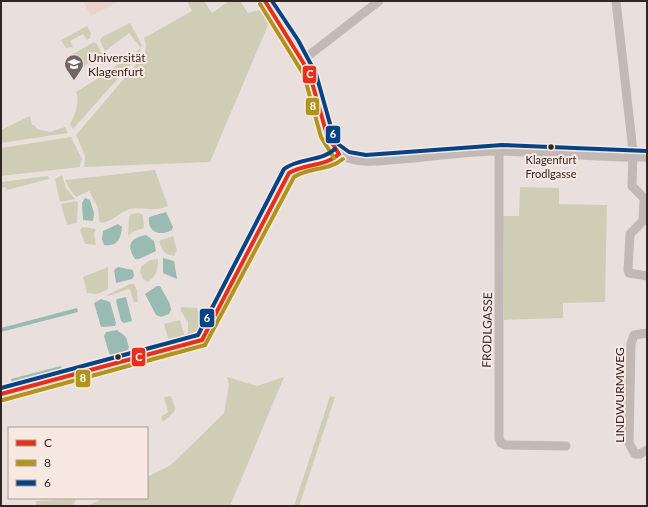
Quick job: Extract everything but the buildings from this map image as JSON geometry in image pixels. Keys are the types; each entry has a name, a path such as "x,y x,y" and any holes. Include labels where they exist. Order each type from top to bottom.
{"street":[{"path":"266,1 309,73 315,89 324,132 332,146 339,154 359,161 499,151 647,158"},
{"path":"300,57 308,56 379,1"},
{"path":"616,1 633,151 632,186 644,198 645,221 630,234 628,270 629,273 633,275 647,276"},
{"name":"FRODLGASSE","path":"499,151 499,438 501,443 505,445 566,446"},
{"name":"LINDWURMWEG","path":"647,333 634,335 631,344 629,443 635,454 640,454 647,450"}],"shaded area":[{"path":"83,1 117,1 118,2 91,16"},
{"path":"187,1 204,1 212,13 229,1 240,1 248,13 259,10 271,18 210,162 84,167 85,156 76,135 145,54 146,46 144,38 192,11"},
{"path":"130,23 142,45 139,55 73,129 70,124 74,117 76,108 76,92 105,74 141,48 129,33 105,51 100,41 102,37"},
{"path":"87,26 91,33 90,38 87,40 83,34 70,41 73,47 66,48 61,40"},
{"path":"94,42 97,44 102,54 78,70 71,55"},
{"path":"30,116 32,125 34,125 37,129 50,132 65,127 68,133 1,143 1,130"},
{"path":"71,137 82,159 80,167 1,176 1,148"},
{"path":"155,170 168,206 157,209 130,209 102,223 99,221 98,208 89,191 76,197 65,180"},
{"path":"62,175 66,188 75,199 60,202 55,179"},
{"path":"48,176 49,179 7,190 5,187 1,188 1,182"},
{"path":"520,187 559,188 559,204 607,205 605,302 563,303 563,318 504,320 503,216 519,216"},
{"path":"76,201 78,202 77,223 67,225 61,204"},
{"path":"139,213 143,215 144,228 133,232 128,236 129,217 131,214"},
{"path":"82,227 96,229 94,234 96,245 85,244 80,230"},
{"path":"173,236 177,250 174,256 164,251 159,241"},
{"path":"158,259 156,272 148,282 143,279 140,272 141,267 150,260"},
{"path":"108,267 108,289 98,294 87,293 83,277"},
{"path":"130,284 134,284 137,290 138,302 134,302 130,290 128,289 109,296 107,295"},
{"path":"181,307 197,308 203,329 199,336 188,338 188,322 181,311"},
{"path":"180,320 185,337 169,341 164,324"},
{"path":"227,377 257,386 284,377 230,506 87,506 102,499 148,499 148,476 171,465 224,413 229,385"},
{"path":"171,396 175,408 174,412 163,422 161,417 168,412 164,397"},
{"path":"330,396 335,397 299,506 294,506"},
{"path":"76,499 73,506 36,506 36,501"}],"water":[{"path":"85,198 90,200 94,213 93,221 83,220 82,203"},
{"path":"166,212 173,227 172,230 163,233 155,232 150,226 149,217"},
{"path":"118,224 122,227 121,235 118,241 112,245 104,245 102,239 103,231"},
{"path":"146,235 154,241 156,251 139,259 135,259 130,246 131,243 136,238"},
{"path":"163,258 174,261 177,279 163,273"},
{"path":"118,267 133,270 134,276 132,279 116,283 114,270"},
{"path":"157,286 160,286 170,304 171,310 169,314 161,317 156,315 145,294"},
{"path":"126,297 132,321 124,323 121,321 116,301 117,299"},
{"path":"101,299 110,302 116,323 115,326 101,327 94,303"},
{"path":"77,308 78,312 1,332 1,328"},
{"path":"117,330 126,337 129,348 126,352 112,356 109,353 104,336 106,332"},
{"path":"61,366 62,370 12,383 11,379"}],"transit line":[{"name":"C","path":"265,1 309,72 327,135 339,154"},
{"name":"6","path":"272,1 298,40 316,74 334,138 338,144 349,152 366,155 502,145 647,151"},
{"name":"8","path":"260,4 304,75 321,137 334,158"},
{"name":"6","path":"1,388 198,335 284,169 290,165 323,156 335,149"},
{"name":"C","path":"1,394 202,340 289,173 328,161 339,154"},
{"name":"8","path":"3,400 205,345 294,177 337,163 343,159"}],"place":[{"name":"Universität Klagenfurt","path":"74,81"},
{"name":"Klagenfurt Frodlgasse","path":"551,147"}]}
